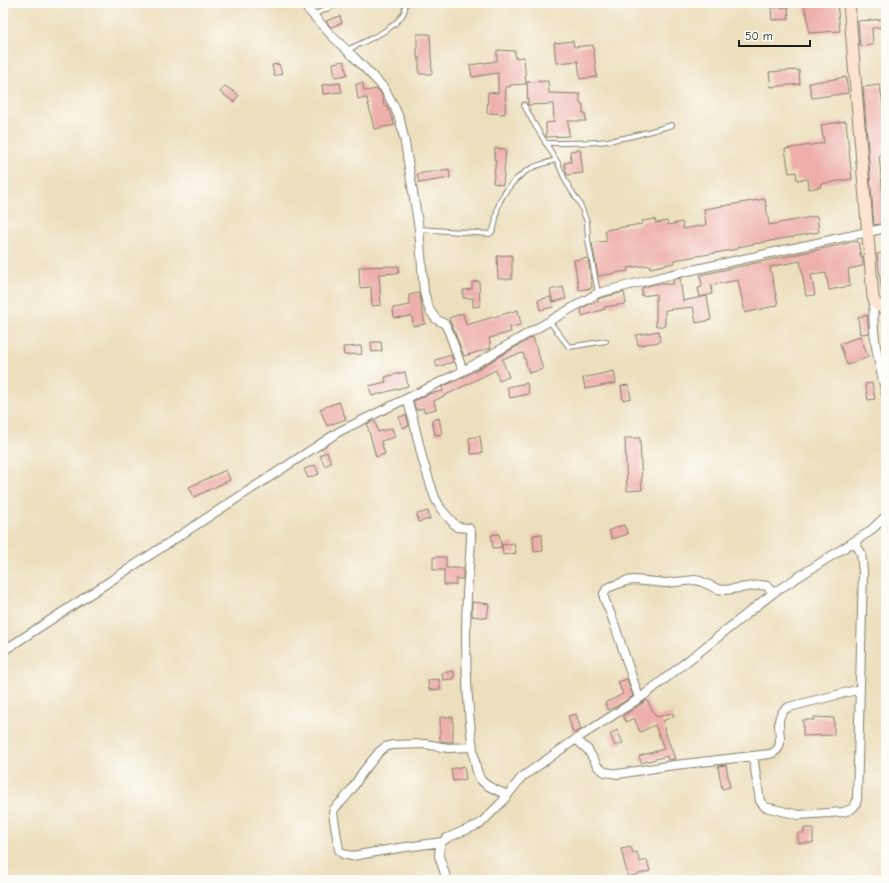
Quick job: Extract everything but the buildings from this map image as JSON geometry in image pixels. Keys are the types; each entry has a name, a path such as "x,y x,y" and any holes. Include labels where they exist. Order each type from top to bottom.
{"main road":[{"path":"849,3 874,302 880,307 886,307"}],"street":[{"path":"302,3 332,36 384,88 394,106 400,120 405,143 419,229 424,292 427,303 436,318 445,324 449,332 463,371"},
{"path":"3,651 340,431 463,371 598,293 669,275 886,228"},
{"path":"874,302 874,334 886,394"},
{"path":"407,399 426,475 438,505 457,527 469,528 471,533 467,595 467,685 475,762 478,775 482,781 507,795"},
{"path":"473,747 448,748 425,744 392,744 385,747 366,767 348,794 334,809 333,813 339,850 343,854 352,856 442,842 447,838 480,824 522,777 576,739 639,698 773,593 869,532 886,516"},
{"path":"753,756 758,795 762,805 765,807 798,815 843,812 850,810 855,805 857,800 863,572 861,553 854,541"},
{"path":"639,698 613,620 604,598 607,588 626,581 634,580 666,583 695,580 718,589 725,590 761,585 767,586 773,593"},
{"path":"576,739 588,750 598,767 604,772 610,774 770,754 778,750 780,747 780,714 784,710 790,707 860,689"},
{"path":"442,842 440,845 440,856 447,880"}],"lane":[{"path":"312,15 340,3"},
{"path":"347,50 392,26 403,13 406,7 405,3"},
{"path":"524,106 566,182 580,204 587,222 588,240 598,293"},
{"path":"545,143 598,142 628,137 672,125"},
{"path":"419,229 490,234 495,225 500,200 517,179 532,168 555,160"},
{"path":"549,321 569,347 606,341"}]}
